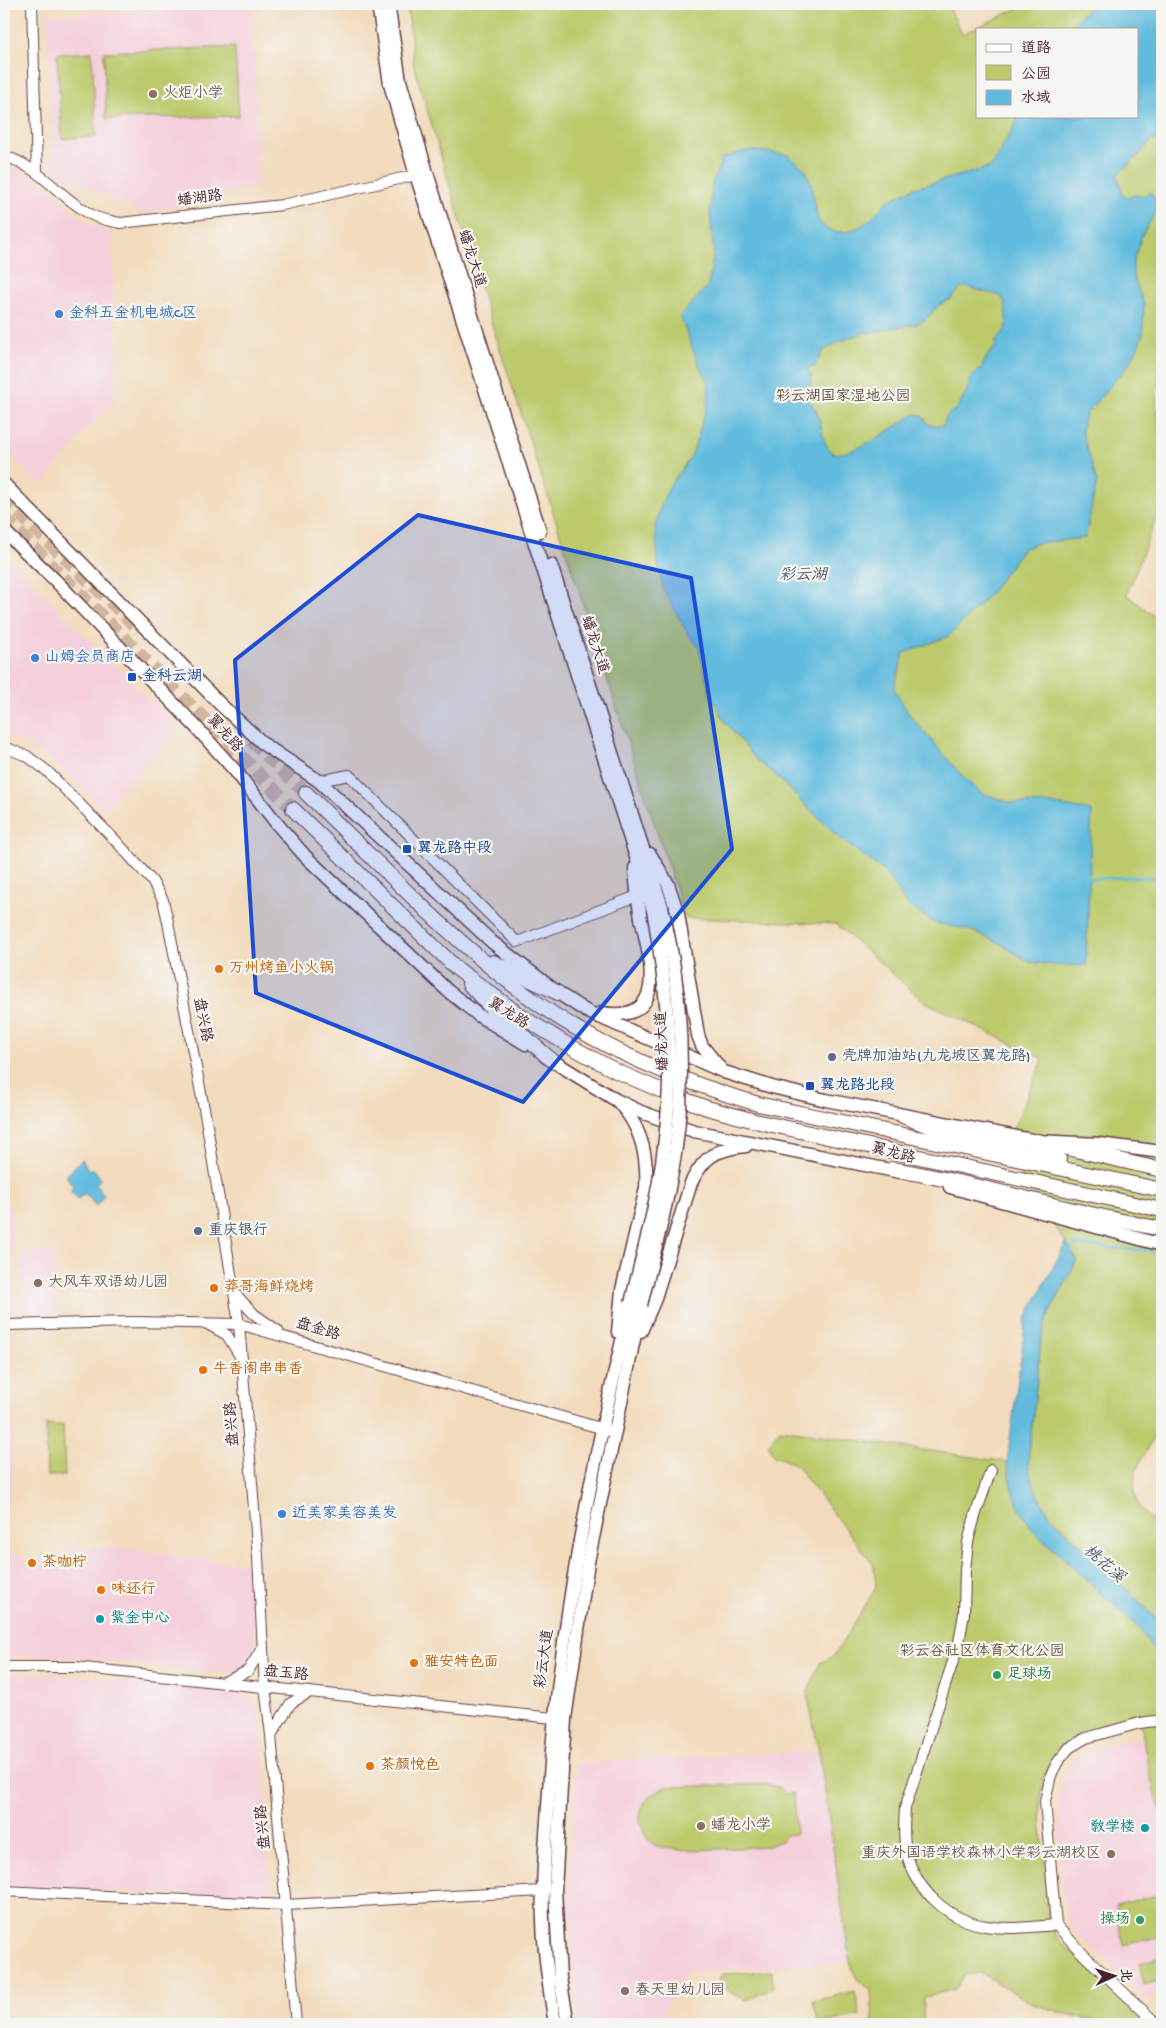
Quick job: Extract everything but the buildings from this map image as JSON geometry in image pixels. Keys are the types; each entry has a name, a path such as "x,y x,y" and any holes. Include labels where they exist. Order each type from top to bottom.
{"highway":[{"name":"翼龙路","path":"306,794 469,951 534,1001 563,1019 624,1053 666,1073 758,1104 949,1140 1162,1190"},
{"name":"翼龙路","path":"293,809 456,968 521,1016 568,1045 616,1071 707,1108 755,1121 1162,1212"},
{"path":"469,951 558,993"},
{"path":"456,968 483,1001 554,1062"},
{"path":"903,1116 949,1140 1162,1182"},
{"path":"1037,1141 1162,1170"},
{"path":"892,1170 1016,1195 1162,1229"},
{"path":"1016,1195 1162,1212"}],"main road":[{"name":"蟠龙大道","path":"378,4 390,84 416,175 637,842"},
{"name":"蟠龙大道","path":"388,4 400,81 427,173 658,908 675,975 680,1023 680,1108 675,1149 661,1225 636,1304"},
{"name":"翼龙路","path":"4,484 222,706 266,746 319,781 492,942 558,993 586,1011 724,1072 772,1087 903,1116 1037,1141 1099,1144 1162,1152"},
{"name":"翼龙路","path":"4,531 56,581 196,727 244,781 305,856 448,991 478,1015 616,1100 642,1112 694,1131 892,1170"},
{"path":"586,1011 622,1015 640,1007 646,1000 650,990 651,969 637,896 637,842"},
{"path":"637,842 663,874 673,898 682,934 698,1035 702,1046 724,1072"},
{"path":"616,1100 636,1125 646,1155 647,1173 646,1188 619,1308 617,1362"},
{"path":"631,1354 654,1301 691,1183 697,1172 711,1155 722,1149 766,1144"},
{"path":"941,1181 1162,1245"},
{"name":"彩云大道","path":"555,2024 548,1978 542,1891 575,1564 608,1430 631,1354 636,1304"},
{"name":"彩云大道","path":"608,1430 617,1362 636,1304"},
{"name":"彩云大道","path":"559,1718 555,1890 560,1978 568,2024"}],"street":[{"path":"32,4 37,171"},
{"name":"蟠湖路","path":"4,156 37,171 73,202 94,216 120,223 282,204 416,175"},
{"name":"盘兴路","path":"4,747 27,756 52,776 152,881 163,900 206,1119 239,1324 258,1557 265,1687 271,1735 296,2024"},
{"path":"319,781 348,775 517,942 637,896"},
{"path":"234,1293 254,1314 285,1336"},
{"name":"盘金路","path":"4,1325 134,1322 239,1324 608,1430"},
{"path":"206,1324 227,1335 243,1361"},
{"path":"991,1470 968,1542 964,1613 959,1643 905,1808 906,1850 914,1873 924,1889 940,1905 958,1917 985,1926 1015,1928 1056,1925"},
{"path":"224,1683 248,1671 263,1647"},
{"name":"盘玉路","path":"4,1667 75,1667 559,1718"},
{"path":"271,1735 290,1703 310,1692"},
{"path":"1157,2024 1084,1955 1056,1925 1045,1801 1051,1775 1057,1763 1069,1748 1086,1738 1146,1722 1162,1720"},
{"path":"4,1891 285,1905 542,1891"}],"highlighted area":[{"path":"418,515 691,578 732,849 523,1102 256,993 235,660"}],"shaded area":[{"name":"火炬小学","path":"252,7 259,184 144,214 73,180 53,173 47,15"},
{"name":"金科五金机电城C区","path":"4,162 48,187 70,209 92,225 112,232 117,395 41,485 4,449"},
{"path":"4,556 179,729 103,810 67,773 26,743 4,735"},
{"path":"4,1206 11,1206 15,1311 4,1312"},
{"name":"大风车双语幼儿园","path":"21,1252 54,1252 55,1315 22,1315"},
{"path":"4,1335 12,1335 13,1481 4,1523"},
{"path":"4,1533 12,1553 30,1560 76,1548 114,1547 232,1563 251,1562 254,1647 249,1662 239,1671 223,1673 57,1656 4,1656"},
{"path":"4,1674 75,1676 239,1693 249,1696 256,1704 260,1719 267,1802 264,1812 272,1894 267,1899 4,1886"},
{"name":"重庆外国语学校森林小学彩云湖校区","path":"1142,1739 1157,1801 1162,1812 1162,1998 1145,1999 1076,1933 1069,1922 1062,1896 1058,1804 1062,1780 1066,1770 1078,1756 1099,1747"},
{"name":"蟠龙小学","path":"819,1751 850,1963 687,1972 665,2006 666,2024 580,2024 572,1977 568,1890 576,1763"}],"green space":[{"name":"彩云湖国家湿地公园","path":"407,4 944,4 949,7 962,34 1024,4 1162,4 1162,352 1156,403 1162,450 1161,504 1127,595 1162,622 1162,1427 1137,1469 1134,1491 1138,1503 1145,1514 1162,1529 1162,1624 1050,1515 1042,1503 1029,1470 1028,1462 1041,1341 1047,1318 1077,1260 1004,1150 1043,1059 925,1002 836,924 685,918 484,300 414,66"},
{"path":"235,47 239,116 106,119 104,52"},
{"path":"92,52 96,136 62,139 57,54"},
{"path":"46,1425 63,1425 65,1476 47,1476"},
{"name":"彩云谷社区体育文化公园","path":"780,1429 1007,1462 1011,1486 1139,1628 1162,1663 1162,1812 1150,1777 1140,1716 1081,1732 1064,1744 1051,1762 1044,1777 1040,1801 1048,1915 1055,1936 1148,2024 1104,2024 1035,2005 981,1973 965,1975 955,1989 924,1997 923,2024 868,2024 873,2020 871,1990 857,1979 850,1963 819,1751 807,1694 820,1663 834,1656 876,1588 874,1565 795,1464 774,1456 768,1445"},
{"path":"767,1784 780,1788 786,1794 793,1793 796,1834 786,1835 781,1841 768,1846 726,1849 674,1849 653,1844 642,1828 640,1817 645,1802 656,1792 666,1787"},
{"name":"操场","path":"1162,1894 1162,1936 1124,1945 1115,1905"},
{"path":"1162,1957 1162,1980 1144,1985 1139,1963"},
{"path":"772,1971 773,1988 747,2000 731,1993 719,1980 722,1974"},
{"path":"855,1991 860,2015 819,2024 813,2001"}],"water":[{"name":"彩云湖","path":"1093,4 1162,4 1162,137 1151,141 1117,175 1122,195 1128,197 1134,195 1144,196 1150,192 1155,199 1156,212 1142,235 1133,262 1133,276 1144,304 1143,334 1135,354 1125,369 1086,414 1083,423 1082,432 1097,482 1085,538 1038,543 1023,549 988,596 949,636 904,653 894,688 908,713 964,778 981,793 1012,803 1051,804 1092,811 1086,965 1063,966 1029,962 1003,945 970,930 935,923 906,904 885,872 838,837 772,772 757,761 723,719 709,689 699,647 689,636 663,589 658,565 655,527 662,502 671,484 692,455 708,403 709,382 699,365 680,316 708,286 714,253 710,212 712,184 722,158 750,150 788,155 805,169 811,183 818,220 824,227 836,232 847,232 859,227 868,221 888,201 914,188 991,167 1019,118 1138,118 1138,28 1068,28","holes":["966,287 1001,296 1005,303 1007,324 1005,330 996,340 996,346 986,358 982,367 970,379 966,394 955,411 949,413 943,426 930,425 922,416 917,414 865,445 844,453 834,454 829,449 824,439 816,410 810,401 809,391 812,376 807,368 815,366 823,351 840,341 860,334 917,324 926,319 939,305 951,299 960,289"]},
{"path":"82,1159 89,1171 93,1168 101,1179 96,1184 104,1195 96,1206 85,1193 78,1199 71,1192 73,1185 66,1176"},
{"path":"1066,1243 1077,1260 1047,1318 1041,1341 1028,1462 1029,1470 1036,1490 1050,1515 1162,1624 1162,1663 1139,1628 1034,1531 1020,1510 1011,1486 1007,1462 1026,1319"}],"waterway":[{"path":"1090,879 1162,878"},
{"path":"1070,1253 1074,1245 1162,1252"}],"tunnel":[{"path":"4,498 140,630"},
{"path":"4,518 293,809"},
{"path":"251,740 306,793"}],"place":[{"name":"火炬小学","path":"153,94"},
{"name":"金科五金机电城C区","path":"59,314"},
{"name":"山姆会员商店","path":"35,658"},
{"name":"金科云湖","path":"132,677"},
{"name":"翼龙路中段","path":"407,849"},
{"name":"万州烤鱼小火锅","path":"219,969"},
{"name":"壳牌加油站(九龙坡区翼龙路)","path":"832,1057"},
{"name":"翼龙路北段","path":"810,1086"},
{"name":"重庆银行","path":"198,1231"},
{"name":"大风车双语幼儿园","path":"38,1283"},
{"name":"莽哥海鲜烧烤","path":"214,1288"},
{"name":"牛香阁串串香","path":"203,1370"},
{"name":"近美家美容美发","path":"282,1514"},
{"name":"茶咖柠","path":"32,1563"},
{"name":"味还行","path":"101,1590"},
{"name":"紫金中心","path":"100,1619"},
{"name":"雅安特色面","path":"414,1663"},
{"name":"足球场","path":"997,1675"},
{"name":"茶颜悦色","path":"370,1766"},
{"name":"蟠龙小学","path":"701,1826"},
{"name":"教学楼","path":"1145,1828"},
{"name":"重庆外国语学校森林小学彩云湖校区","path":"1111,1854"},
{"name":"操场","path":"1140,1920"},
{"name":"春天里幼儿园","path":"625,1991"}],"water label":[{"name":"桃花溪","path":"1103,1565"}]}
